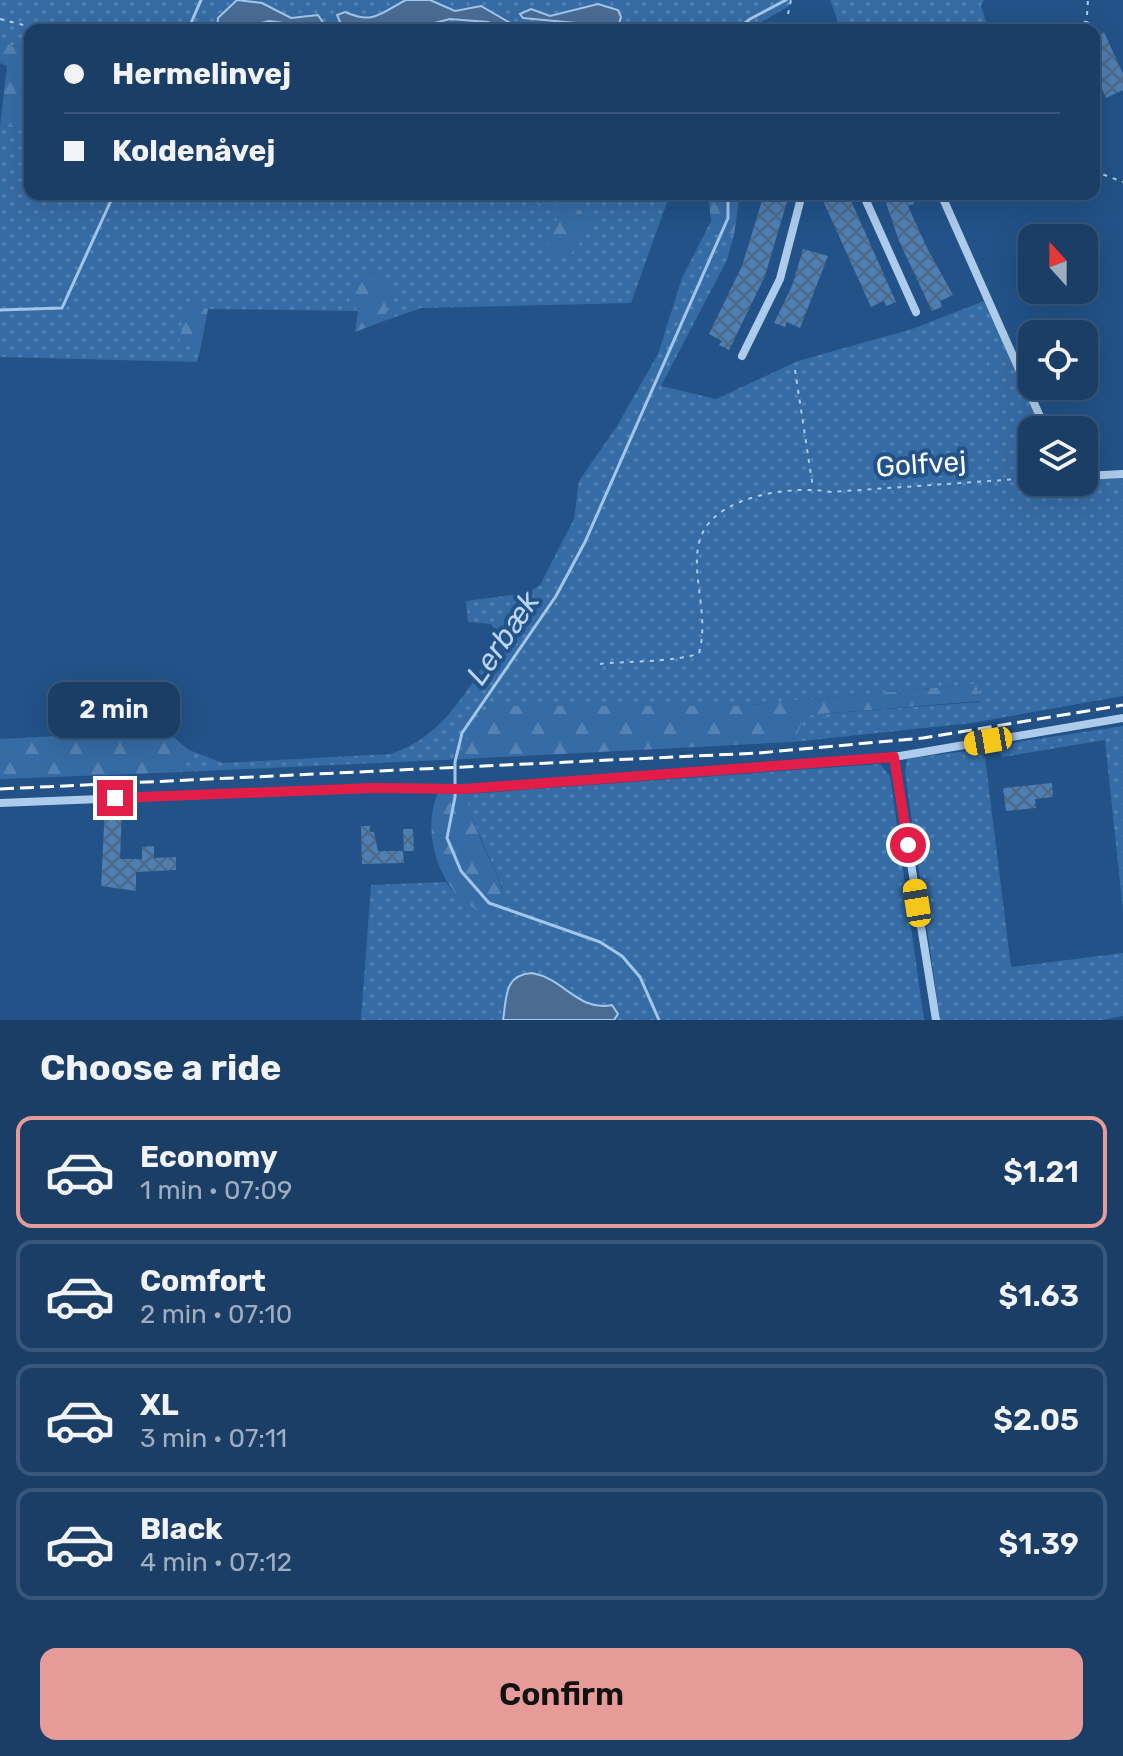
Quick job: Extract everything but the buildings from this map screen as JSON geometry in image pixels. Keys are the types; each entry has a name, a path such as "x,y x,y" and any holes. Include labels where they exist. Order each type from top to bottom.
{"street":[{"path":"742,356 780,279 800,200"},
{"path":"868,200 916,312"},
{"path":"944,200 1040,416"},
{"path":"1098,475 1123,474"},
{"path":"0,803 327,789 447,790 894,757 1123,718"},
{"path":"894,757 936,1020"}],"path":[{"path":"788,14 791,0"},
{"path":"1085,24 1088,0"},
{"path":"0,19 24,25"},
{"path":"1100,173 1123,182"},
{"path":"795,370 813,489"},
{"name":"Golfvej","path":"600,664 647,658 687,659 699,653 703,639 697,553 700,535 709,519 721,510 754,496 813,489 831,492 1018,479"}],"green space":[{"path":"0,0 791,0 789,6 758,24 24,24 24,48 0,42"},
{"path":"830,0 984,0 981,6 987,24 839,24"},
{"path":"0,42 24,48 24,128 0,126 7,66 0,63"},
{"path":"0,126 24,128 24,200 526,200 529,204 560,204 562,211 545,242 589,219 573,206 576,200 668,200 631,303 421,308 381,322 396,295 376,273 364,275 358,311 208,309 187,302 180,344 201,346 197,362 0,357"},
{"path":"526,200 576,200 574,206 589,219 593,228 571,253 556,254 545,242 562,211 560,205 529,204"},
{"path":"709,200 739,200 734,235 725,235 711,221"},
{"path":"711,221 725,235 734,235 727,260 661,386 716,399 798,361 912,329 984,301 1018,377 1018,400 1028,400 1035,416 1018,416 1018,496 1098,496 1098,479 1123,478 1123,696 971,723 793,742 806,715 979,702 976,684 739,706 465,743 463,759 181,772 189,750 223,763 390,754 409,746 441,722 455,707 501,638 491,624 468,622 466,601 527,593 540,585 574,519 579,481 617,426 658,354 682,278"},
{"path":"377,273 397,295 381,322 355,332 358,311 345,293 364,275"},
{"path":"187,302 208,309 201,346 179,344"},
{"path":"976,684 980,701 806,715 793,742 463,759 465,743 492,706 739,706"},
{"path":"1123,726 1123,911 1105,740 1003,757 998,745"},
{"path":"148,731 172,736 189,750 181,772 0,779 0,739"},
{"path":"980,749 985,757 1011,967 1123,953 1123,1016 1102,1020 940,1020 905,772 907,759"},
{"path":"880,764 890,776 924,1020 361,1020 371,885 446,882 452,890 503,889 469,811 467,794"},
{"path":"438,793 467,794 474,822 498,877 506,905 500,915 481,911 464,901 441,870 434,850 432,830"}],"shaded area":[{"path":"237,0 262,3 291,18 318,15 324,24 269,21 218,24 218,18"},
{"path":"406,0 430,0 455,11 481,6 512,24 450,19 430,24 341,24 337,15 345,12 370,17"},
{"path":"598,4 618,10 621,17 619,24 586,24 523,18 520,14 531,9 550,16"},
{"path":"532,973 544,976 590,1004 612,1005 618,1014 614,1020 503,1020 511,983"}],"waterway":[{"path":"191,24 201,0"},
{"name":"Lerbæk","path":"744,24 786,0"},
{"path":"0,310 62,308 111,200"},
{"name":"Lerbæk","path":"659,1020 640,977 622,956 600,942 489,903 461,871 447,838 455,797 455,762 462,733 556,596 585,542 728,218 728,200"}],"railway":[{"path":"0,789 758,753 923,738 1123,705"}],"route":[{"path":"115,798 296,790 463,789 894,757 908,845"}]}
